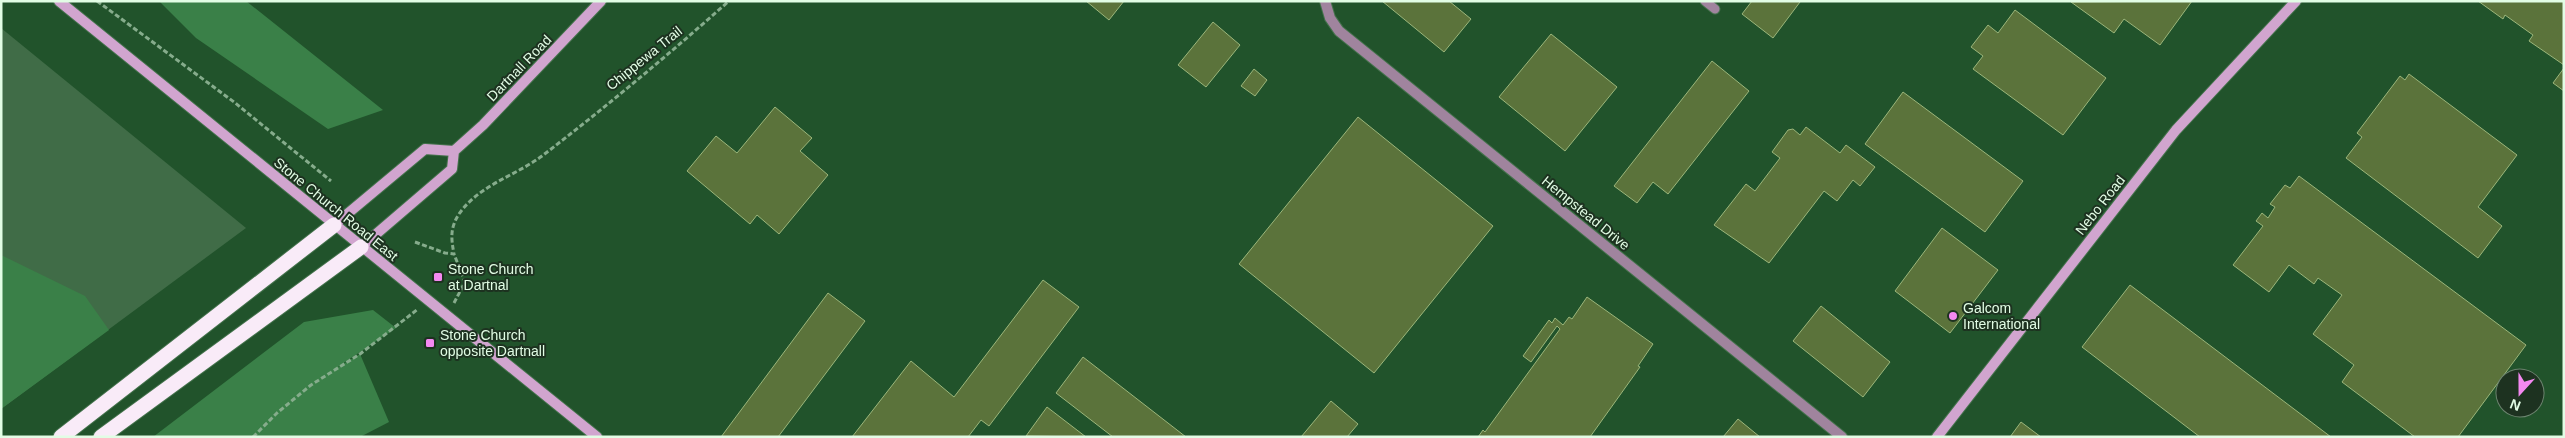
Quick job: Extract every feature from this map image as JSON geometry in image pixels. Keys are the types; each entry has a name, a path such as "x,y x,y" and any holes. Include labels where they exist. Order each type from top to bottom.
{"highway":[{"path":"63,435 334,224"},
{"path":"101,437 361,247"}],"street":[{"name":"Stone Church Road East","path":"60,1 597,437"},
{"name":"Dartnall Road","path":"454,151 483,125 601,1"},
{"name":"Hempstead Drive","path":"1325,1 1330,18 1339,32 1842,437"},
{"name":"Nebo Road","path":"1937,437 2176,130 2296,1"},
{"path":"334,224 425,149 454,151 452,169 361,247"}],"lane":[{"path":"1705,1 1715,9"}],"path":[{"path":"98,1 234,102 331,181"},
{"name":"Chippewa Trail","path":"454,254 451,228 460,213 493,183 539,158 572,132 677,47 728,1"},
{"path":"415,242 445,254 454,254 465,282 446,315"},
{"path":"253,437 277,412 311,385 360,354 428,301"}],"green space":[{"path":"159,1 246,1 383,110 328,129 196,38"},
{"path":"1,28 246,228 1,409"},
{"path":"1,255 85,296 109,330 1,409"},
{"path":"373,310 396,328 333,370 360,354 389,422 360,437 153,437 304,322"}],"building":[{"path":"1086,1 1124,1 1109,20"},
{"path":"1382,1 1449,1 1471,19 1444,52"},
{"path":"1752,1 1800,2 1773,38 1742,14"},
{"path":"2192,1 2160,45 2124,19 2114,33 2071,2"},
{"path":"2478,1 2564,1 2564,65 2529,41 2533,35 2505,15 2503,19"},
{"path":"2015,10 2106,78 2063,135 1973,69 1983,56 1971,47 1988,25 1998,33"},
{"path":"1213,22 1240,45 1206,87 1178,65"},
{"path":"1551,34 1617,87 1565,151 1499,97"},
{"path":"1712,61 1749,91 1668,194 1653,182 1637,203 1614,186"},
{"path":"2564,68 2564,91 2553,83"},
{"path":"1254,69 1267,80 1255,96 1241,86"},
{"path":"2409,74 2517,155 2478,207 2502,226 2478,258 2346,158 2362,137 2357,133 2400,76 2405,80"},
{"path":"1903,92 2023,181 1985,232 1865,144"},
{"path":"775,107 812,138 800,151 828,175 779,234 757,215 750,224 687,171 716,136 737,153"},
{"path":"1358,117 1493,226 1374,373 1239,264"},
{"path":"1806,127 1840,153 1846,145 1875,167 1860,186 1853,180 1837,201 1824,191 1769,263 1714,225 1746,184 1755,191 1780,158 1772,152 1788,130 1793,129 1800,135"},
{"path":"2299,176 2526,345 2509,368 2495,368 2495,387 2458,437 2415,437 2342,382 2354,365 2313,334 2342,295 2318,278 2314,284 2289,265 2269,292 2233,265 2263,226 2256,221 2262,213 2268,218 2275,207 2270,204 2285,185 2290,188"},
{"path":"1942,228 1998,270 1950,333 1895,291"},
{"path":"1043,280 1079,307 989,426 981,420 968,437 852,437 911,361 954,397"},
{"path":"2130,285 2331,437 2200,437 2082,347"},
{"path":"828,293 865,321 778,437 721,437"},
{"path":"1587,297 1653,344 1638,366 1640,367 1590,437 1478,437 1483,430 1485,432 1560,329 1557,326 1531,362 1523,356 1549,320 1552,323 1555,318 1563,325 1569,317 1572,319"},
{"path":"1821,306 1890,362 1863,397 1793,341"},
{"path":"1083,357 1186,437 1113,437 1056,393"},
{"path":"1331,401 1358,424 1347,437 1301,437"},
{"path":"1047,407 1086,437 1026,436"},
{"path":"1738,419 1760,437 1723,437"},
{"path":"2021,422 2041,437 2010,437"}],"place":[{"name":"Stone Church at Dartnal","path":"438,277"},
{"name":"Galcom International","path":"1953,316"},
{"name":"Stone Church opposite Dartnall","path":"430,343"}]}
